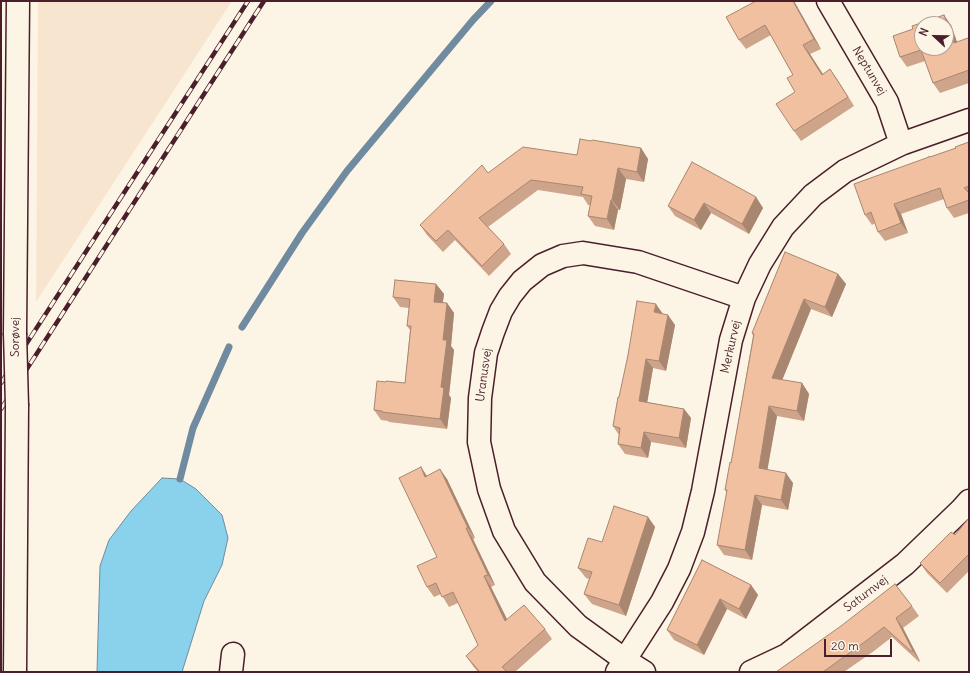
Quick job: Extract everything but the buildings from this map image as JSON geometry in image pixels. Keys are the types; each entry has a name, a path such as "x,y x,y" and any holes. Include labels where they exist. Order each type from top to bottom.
{"street":[{"name":"Sorøvej","path":"15,672 17,406 15,333 18,1"},
{"name":"Neptunvej","path":"828,1 887,102 901,144"},
{"name":"Merkurvej","path":"621,666 662,602 680,569 693,532 704,491 731,340 744,298 760,264 783,227 813,195 845,171 901,144 969,120"},
{"name":"Uranusvej","path":"621,666 578,626 535,582 504,531 489,489 479,442 480,398 486,353 493,332 501,311 510,296 522,282 542,265 563,256 583,253 638,262 744,298"},
{"name":"Saturnvej","path":"751,672 787,654 905,564 961,510 969,500"},
{"path":"621,666 644,672"}],"shaded area":[{"path":"38,1 232,1 36,302"}],"water":[{"path":"162,478 180,479 196,489 222,515 228,538 222,565 204,601 182,672 97,672 100,566 109,540 131,511"}],"waterway":[{"path":"242,327 302,233 347,171 473,20 491,1"},
{"path":"180,479 193,428 229,347"}],"railway":[{"path":"1,383 248,1"},
{"path":"1,409 264,1"}]}
